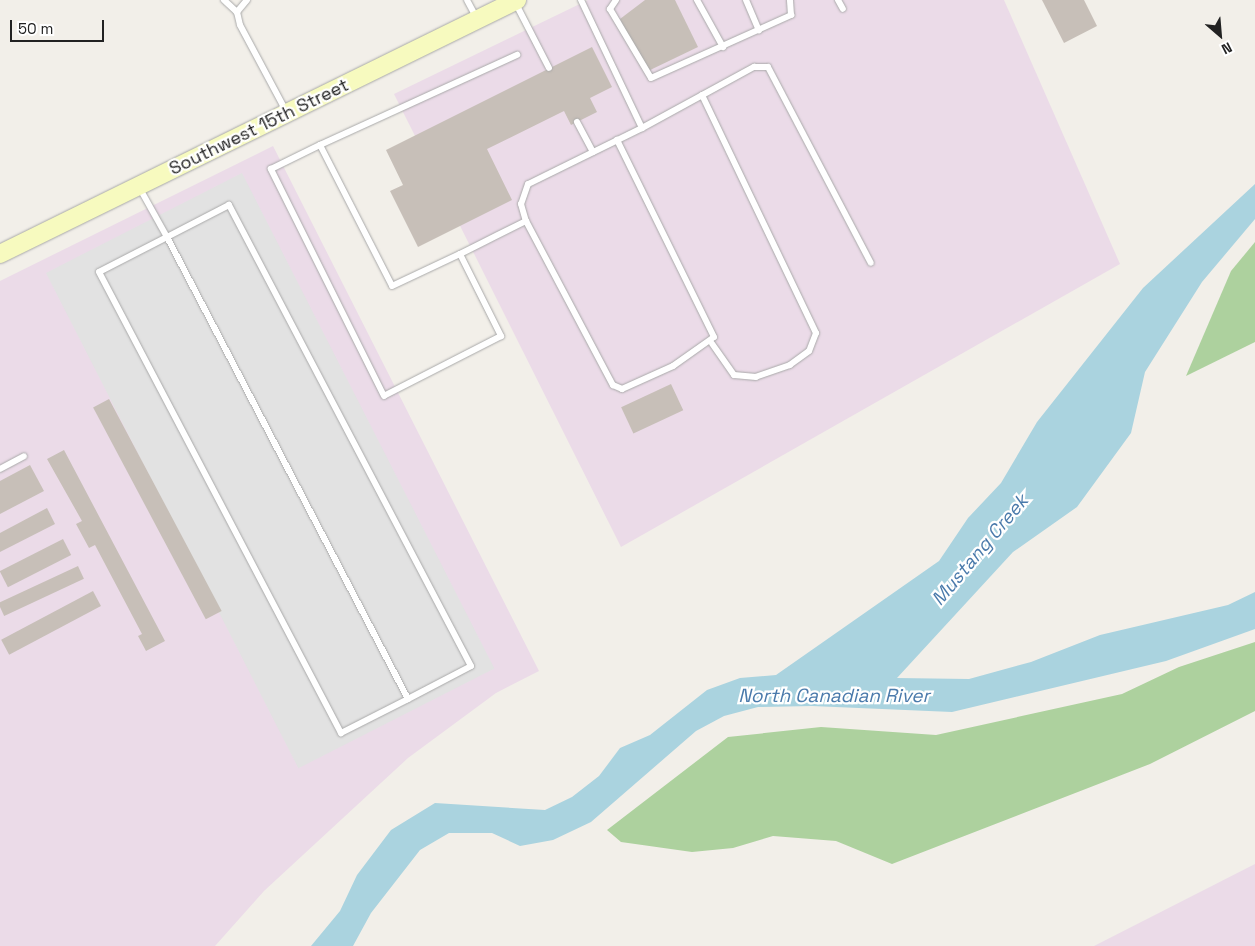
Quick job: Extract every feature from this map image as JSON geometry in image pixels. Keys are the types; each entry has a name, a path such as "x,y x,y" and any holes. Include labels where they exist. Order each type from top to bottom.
{"main road":[{"name":"Southwest 15th Street","path":"0,254 516,1"}],"lane":[{"path":"224,0 237,12 287,113"},
{"path":"237,12 247,0"},
{"path":"467,0 477,20"},
{"path":"581,0 642,128"},
{"path":"616,0 610,9 651,78 791,15 790,0"},
{"path":"697,0 723,47"},
{"path":"746,0 760,30"},
{"path":"838,0 843,9"},
{"path":"516,1 549,68"},
{"path":"460,254 501,336 384,396 271,169 517,55"},
{"path":"712,344 631,389 613,385 526,222 521,204 528,184 642,128 754,67 768,66 871,263"},
{"path":"617,140 711,327 712,344 734,375 756,377 790,365 809,351 816,333 702,95"},
{"path":"577,122 593,152"},
{"path":"320,145 392,286 526,222"},
{"path":"138,186 408,699"},
{"path":"229,205 471,666 408,699 341,734 100,272 166,236 229,205"},
{"path":"0,469 24,456"}],"shaded area":[{"path":"588,0 1004,0 1120,264 621,547 394,94"},
{"path":"273,146 539,671 496,693 408,758 264,891 215,946 0,946 0,281"},
{"path":"242,173 494,668 298,768 46,273"},
{"path":"1255,864 1255,946 1094,946"}],"green space":[{"path":"1255,242 1255,342 1186,376 1231,271"},
{"path":"1255,642 1255,711 1150,764 892,864 836,841 773,836 733,848 692,852 621,842 607,830 728,737 821,727 936,735 1122,694 1179,667"}],"water":[{"path":"1255,184 1255,219 1202,282 1145,372 1131,433 1077,507 1013,552 897,678 969,679 1031,662 1100,635 1228,605 1255,592 1255,629 1166,661 952,712 812,706 758,707 724,716 696,731 591,822 553,840 520,846 492,833 449,833 420,850 371,913 353,946 311,946 340,911 357,875 391,830 435,803 545,810 572,797 599,776 620,748 650,735 707,690 740,678 776,675 939,561 968,518 1001,483 1037,422 1143,288"}],"building":[{"path":"645,0 675,0 698,47 646,72 620,19"},
{"path":"1042,0 1084,0 1097,26 1064,43"},
{"path":"592,47 612,87 590,98 597,112 571,125 564,111 487,149 512,200 418,247 390,191 403,185 386,150"},
{"path":"671,384 683,410 633,434 621,407"},
{"path":"109,399 222,611 206,619 93,407"},
{"path":"64,450 165,641 146,651 138,636 142,634 95,545 89,548 76,524 82,521 47,459"},
{"path":"30,465 44,491 0,514 0,481"},
{"path":"47,508 55,524 0,552 0,533"},
{"path":"63,539 71,555 8,587 0,571"},
{"path":"78,566 84,579 4,616 0,602"},
{"path":"93,591 101,606 9,655 1,640"}],"water label":[{"name":"Mustang Creek","path":"980,550"},
{"name":"North Canadian River","path":"834,696"}]}
